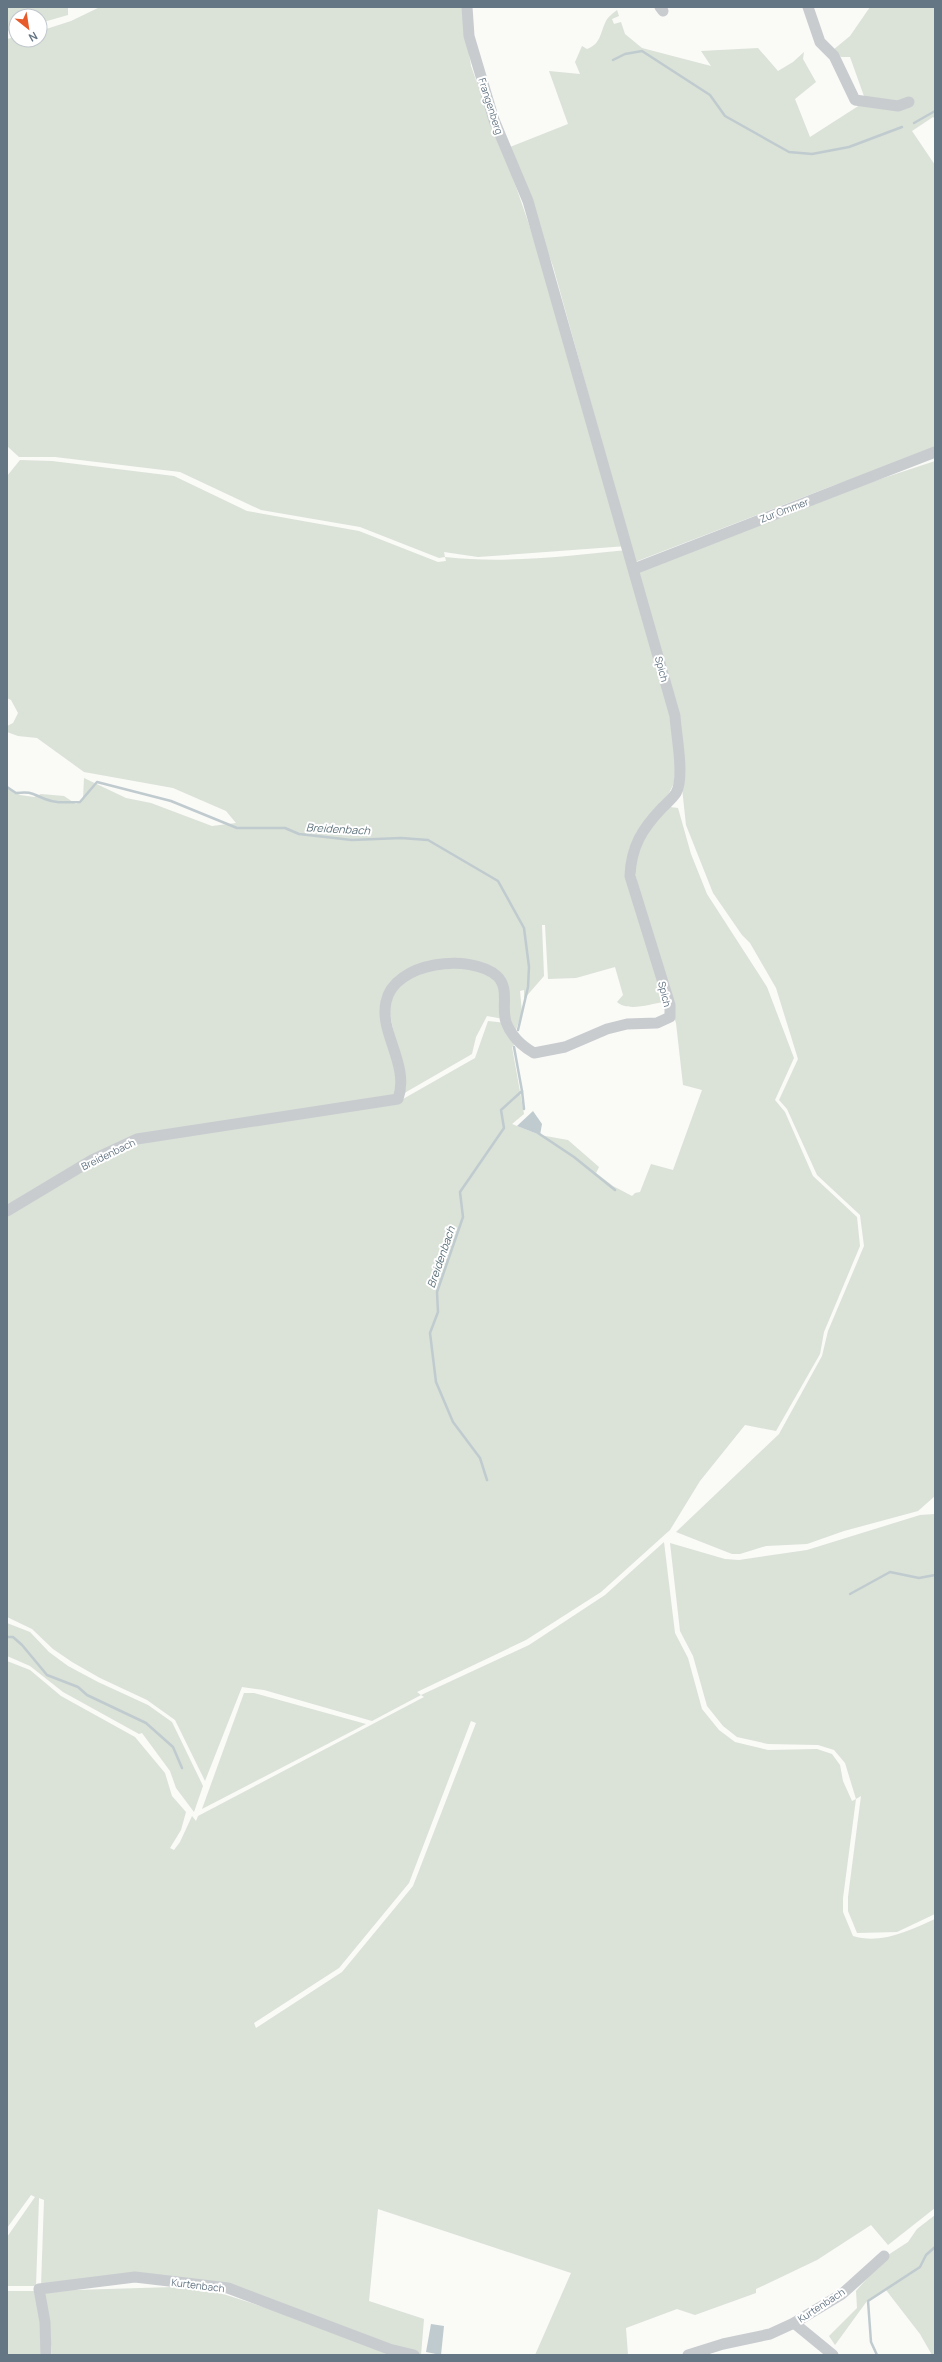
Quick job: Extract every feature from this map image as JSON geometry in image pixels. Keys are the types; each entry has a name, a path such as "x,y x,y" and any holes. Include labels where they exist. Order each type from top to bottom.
{"street":[{"name":"Frangenberg","path":"468,7 469,36 494,120 528,201 634,569"},
{"path":"808,7 820,42 834,56 855,100 898,106 909,102"},
{"name":"Zur Ommer","path":"634,569 935,452"},
{"name":"Spich","path":"401,1089 401,1074 387,1019 386,1003 390,990 396,983 413,971 424,967 435,965 475,966 491,971 499,978 504,991 506,1022 512,1034 534,1053 565,1047 613,1028 638,1022 657,1023 670,1017 670,1005 630,876 633,849 644,828 676,793 680,778 674,716 634,569"},
{"name":"Breidenbach","path":"7,1211 92,1160 137,1139 357,1104 392,1102 398,1099 401,1089"},
{"name":"Kurtenbach","path":"688,2355 723,2344 770,2334 794,2323 842,2294 884,2256"},
{"name":"Kurtenbach","path":"46,2355 45,2322 39,2288 135,2277 228,2288 389,2349 414,2355"},
{"name":"Kurtenbach","path":"794,2323 833,2355"}],"shaded area":[{"path":"7,7 68,7 68,15 48,21 48,8 8,8 7,31"},
{"path":"100,7 462,7 471,66 492,125 503,149 555,300 627,546 478,557 444,552 445,557 439,558 360,527 261,510 180,472 55,457 19,457 7,446 7,39 8,48 48,48 48,28 71,21"},
{"path":"870,7 935,7 935,119 933,117 912,131 935,165 935,452 832,486 635,562 553,266 523,188 510,147 568,124 549,71 580,74 575,62 582,46 587,49 592,47 598,41 607,20 617,10 619,16 612,19 614,24 621,22 625,34 642,48 711,66 701,51 758,48 778,71 793,62 804,52 803,59 816,82 795,99 810,137 863,103 865,99 850,57 841,57 833,50 850,36"},
{"path":"20,460 52,461 174,476 247,511 359,531 438,562 446,561 445,557 491,560 559,557 627,550 668,702 676,763 674,783 668,795 642,826 630,847 626,863 631,892 664,1002 633,1007 622,1005 617,1002 623,995 615,967 576,978 548,979 545,925 542,925 544,976 524,999 524,990 520,991 522,1012 515,1033 509,1020 487,1016 476,1037 472,1054 401,1095 402,1073 388,1004 380,1007 399,1075 400,1089 393,1098 165,1130 143,1136 102,1153 83,1163 7,1210 7,787 20,795 34,797 41,794 64,796 76,804 83,799 84,778 126,798 151,803 212,826 236,823 226,811 173,788 84,772 37,738 18,736 7,732 7,726 13,723 18,713 11,700 7,698 7,476"},
{"path":"935,461 935,1496 918,1511 844,1531 807,1544 766,1546 740,1554 732,1554 676,1532 779,1434 822,1356 828,1331 864,1246 860,1215 817,1175 787,1109 779,1100 798,1059 776,988 750,943 742,935 713,893 686,825 679,760 637,569 835,494"},
{"path":"670,807 678,808 691,854 707,894 767,987 794,1058 775,1100 785,1112 813,1176 857,1217 860,1246 824,1332 820,1354 776,1431 745,1425 700,1481 670,1530 601,1592 526,1640 417,1692 421,1695 372,1721 264,1690 242,1687 205,1781 175,1720 147,1700 100,1678 72,1662 53,1649 32,1629 7,1617 7,1216 92,1164 136,1144 403,1099 475,1058 488,1021 506,1023 515,1044 512,1047 524,1114 512,1124 540,1135 568,1140 599,1167 596,1173 613,1186 632,1196 635,1193 640,1192 651,1164 673,1170 702,1090 683,1085 676,1023 646,926 634,867 640,846 649,828"},
{"path":"533,1111 542,1124 540,1135 517,1126"},
{"path":"935,1514 935,1914 897,1932 857,1933 848,1911 848,1897 861,1796 856,1799 845,1763 834,1750 818,1745 768,1744 737,1737 723,1726 707,1706 693,1656 680,1631 670,1543 725,1559 739,1560 807,1550 920,1515"},
{"path":"664,1542 675,1633 688,1658 702,1709 719,1730 735,1742 768,1750 817,1749 832,1754 840,1765 843,1781 852,1801 856,1799 843,1898 843,1912 853,1936 874,1939 895,1935 916,1928 935,1919 935,2208 888,2245 871,2225 817,2260 756,2289 756,2293 695,2315 677,2309 626,2328 628,2355 535,2355 571,2273 378,2209 369,2301 424,2319 421,2355 416,2355 278,2302 147,2275 41,2286 44,2200 39,2198 36,2286 7,2286 7,2237 35,2197 31,2195 7,2228 7,1661 30,1670 61,1696 135,1737 165,1773 172,1796 186,1812 181,1830 170,1848 174,1850 180,1842 192,1816 196,1821 198,1816 424,1697 421,1695 529,1645 605,1595","holes":["471,1721 476,1723 413,1886 342,1972 256,2028 254,2023 339,1968 409,1883"]},
{"path":"7,1623 30,1632 49,1652 68,1666 98,1682 148,1705 172,1722 203,1786 194,1812 176,1788 170,1771 142,1733 139,1734 63,1692 30,1666 7,1656"},
{"path":"244,1693 254,1693 366,1724 202,1809"},
{"path":"935,2215 935,2355 932,2355 920,2334 886,2290 867,2301 835,2345 829,2336 857,2308 856,2291 888,2255 908,2242 917,2229"},
{"path":"174,2287 220,2293 276,2311 396,2355 52,2355 49,2322 41,2291"},
{"path":"7,2291 36,2291 42,2323 41,2355 7,2355"},
{"path":"431,2324 444,2326 441,2355 426,2352"}],"waterway":[{"path":"613,60 625,54 642,51 710,95 725,116 789,152 812,154 849,147 902,127"},
{"path":"914,123 935,111"},
{"name":"Breidenbach","path":"7,787 16,793 21,792 34,794 54,802 80,802 97,782 171,801 237,828 285,828 299,834 352,840 401,838 428,840 498,881 524,928 529,967 528,987 518,1030"},
{"name":"Breidenbach","path":"487,1480 480,1458 453,1422 436,1382 430,1333 438,1312 437,1292 463,1217 460,1192 504,1128 501,1110 522,1091 514,1047"},
{"path":"522,1091 524,1109"},
{"path":"538,1133 574,1157 615,1190"},
{"path":"850,1594 890,1572 919,1578 935,1575"},
{"path":"7,1637 13,1637 22,1645 47,1675 78,1687 87,1695 146,1723 173,1747 182,1768"},
{"path":"877,2355 871,2342 868,2301 920,2267 926,2255 935,2247"}]}
